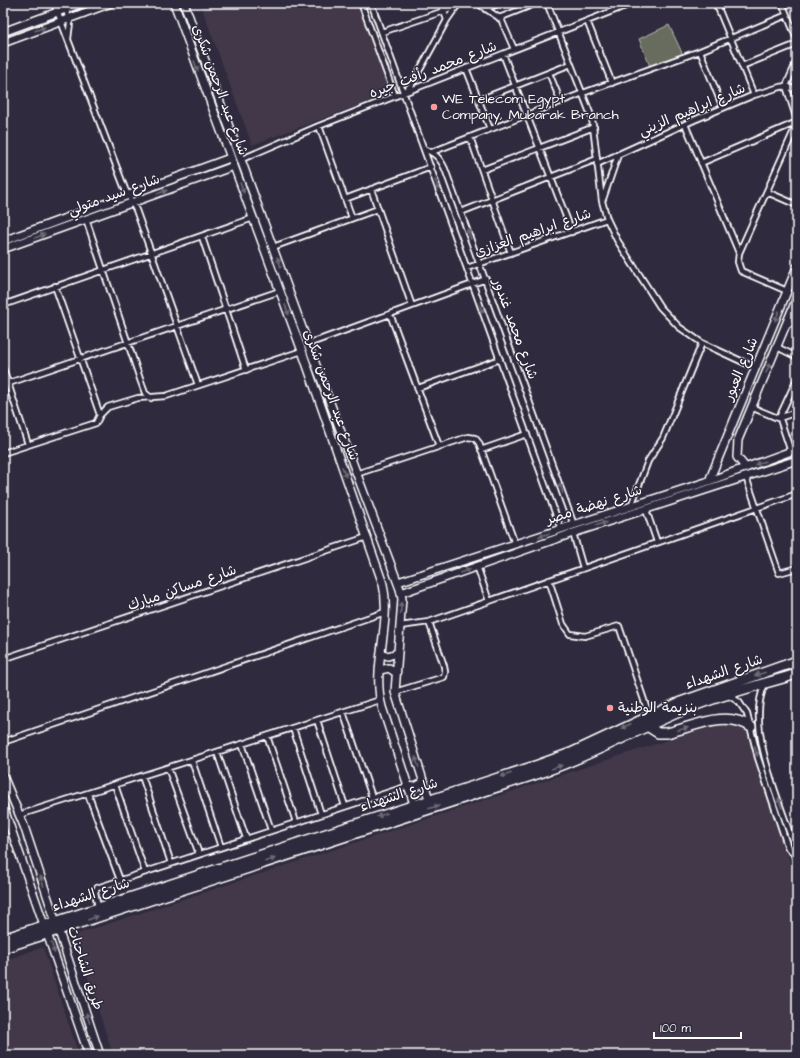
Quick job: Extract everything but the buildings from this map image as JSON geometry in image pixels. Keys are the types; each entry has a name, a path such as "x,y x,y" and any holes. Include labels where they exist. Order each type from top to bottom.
{"highway":[{"name":"شارع الشهداء","path":"3,939 57,925 185,884 414,804 560,757 705,692 797,661"},
{"name":"شارع الشهداء","path":"57,925 98,907 224,874 557,767 699,704 797,674"},
{"path":"647,726 658,733 667,734 728,718 740,720 755,726"},
{"name":"شارع الشهداء","path":"3,948 47,928"}],"street":[{"path":"54,3 128,196 132,202 152,254 176,326 198,385"},
{"path":"3,32 58,12 65,6 82,3"},
{"path":"3,43 111,3"},
{"name":"شارع عبد الرحمن شكرى","path":"174,3 302,351 368,537 383,584 385,612 380,670 380,700 414,804"},
{"name":"شارع عبد الرحمن شكرى","path":"184,3 242,158 343,439 398,582 401,593 395,692 429,799"},
{"path":"361,3 395,96"},
{"name":"شارع محمد غندور","path":"372,3 561,529"},
{"path":"441,3 447,20"},
{"path":"477,3 504,23 514,50"},
{"path":"485,9 500,3"},
{"path":"499,18 537,3"},
{"path":"548,3 583,93 594,127 602,201 607,219 617,240 660,307 679,327 702,342 756,368"},
{"path":"612,3 615,10"},
{"name":"شارع محمد رأفت جيره","path":"242,158 319,126 633,3"},
{"path":"727,3 717,5 754,95"},
{"path":"782,3 797,40"},
{"path":"382,32 444,12 458,5"},
{"path":"404,93 412,84 447,20 458,5"},
{"path":"65,6 69,18 70,31 68,39"},
{"path":"424,149 432,152 583,93 700,51 787,15"},
{"path":"587,21 612,83"},
{"path":"742,66 797,44"},
{"path":"191,50 201,47"},
{"path":"700,51 723,108"},
{"path":"503,54 572,232"},
{"path":"787,291 741,271 738,262 739,253 797,122 786,86 797,62"},
{"path":"479,100 571,64"},
{"path":"466,68 490,129"},
{"path":"549,73 561,102"},
{"path":"786,86 797,90"},
{"name":"شارع ابراهيم الزيني","path":"598,164 685,124 754,95 786,86"},
{"path":"701,163 797,122"},
{"path":"685,124 739,253"},
{"path":"319,126 352,218"},
{"path":"482,170 594,127"},
{"path":"470,137 511,253"},
{"name":"شارع محمد غندور","path":"432,152 442,162 486,279 574,525"},
{"path":"602,201 618,155"},
{"name":"شارع سيد متولي","path":"3,241 230,158"},
{"path":"461,212 597,158"},
{"name":"شارع سيد متولي","path":"3,249 234,166"},
{"path":"345,199 431,167"},
{"path":"371,189 412,306"},
{"path":"766,192 797,204"},
{"path":"273,247 378,209"},
{"path":"3,304 202,237 253,218"},
{"path":"86,219 145,393 151,398"},
{"name":"شارع ابراهيم العزازى","path":"467,268 607,219"},
{"path":"202,237 246,370"},
{"name":"شارع العبور","path":"709,481 797,266"},
{"path":"308,344 486,279"},
{"path":"55,286 100,415"},
{"path":"6,384 280,291"},
{"name":"شارع العبور","path":"746,468 739,461 736,453 738,440 797,298"},
{"path":"390,314 440,446"},
{"path":"786,324 797,320"},
{"path":"631,506 648,461 663,438 702,342"},
{"path":"777,347 797,357"},
{"path":"3,453 96,423 100,415 108,408 138,398 166,396 302,351"},
{"path":"418,388 500,359"},
{"path":"3,368 6,384 28,444"},
{"path":"794,451 779,418 797,379"},
{"path":"750,383 760,387"},
{"path":"751,407 779,418 797,412"},
{"path":"481,450 527,434"},
{"path":"356,474 468,437 474,438 479,443 515,544"},
{"path":"334,443 340,442 343,439"},
{"name":"شارع نهضة مصر","path":"398,582 709,481 794,451"},
{"path":"340,458 343,455 349,455"},
{"name":"شارع نهضة مصر","path":"401,593 573,533 797,460"},
{"path":"746,477 779,573 797,568"},
{"path":"400,626 429,622 797,494"},
{"path":"646,510 656,542"},
{"path":"573,533 583,568"},
{"name":"شارع مساكن مبارك","path":"3,659 368,537"},
{"path":"477,566 489,601"},
{"path":"440,569 443,578"},
{"path":"549,580 563,624 570,634 585,636 619,626 649,716"},
{"path":"3,742 385,612"},
{"path":"395,692 444,677 444,666 429,622"},
{"path":"381,653 388,656 398,653"},
{"path":"380,670 389,668 396,672"},
{"path":"766,683 759,704 755,726 758,758 788,848 796,858"},
{"path":"727,695 744,707 755,726 793,844 796,858"},
{"path":"20,815 380,700"},
{"path":"343,712 372,797"},
{"path":"317,720 345,806"},
{"path":"293,728 321,814"},
{"path":"267,736 296,822"},
{"path":"242,744 271,830"},
{"path":"217,752 246,838"},
{"path":"192,760 221,847"},
{"path":"168,768 199,854"},
{"name":"طريق الشاحنات","path":"3,776 6,790 20,815 100,1055"},
{"path":"142,776 171,863"},
{"path":"98,907 95,892 97,888 372,797 408,786 415,787 424,782"},
{"path":"116,785 145,872"},
{"path":"88,794 120,880"},
{"path":"4,808 8,806 16,806"},
{"name":"طريق الشاحنات","path":"4,808 6,824 47,928 89,1055"}],"shaded area":[{"path":"200,3 358,3 391,93 252,145"},
{"path":"669,25 684,57 651,69 639,39"},
{"path":"735,718 745,720 797,884 797,1055 113,1055 74,935"},
{"path":"43,947 79,1055 3,1055 3,961"}],"place":[{"name":"WE Telecom Egypt Company, Mubarak Branch","path":"434,107"},
{"name":"بنزيمة الوطنية","path":"610,708"}]}
